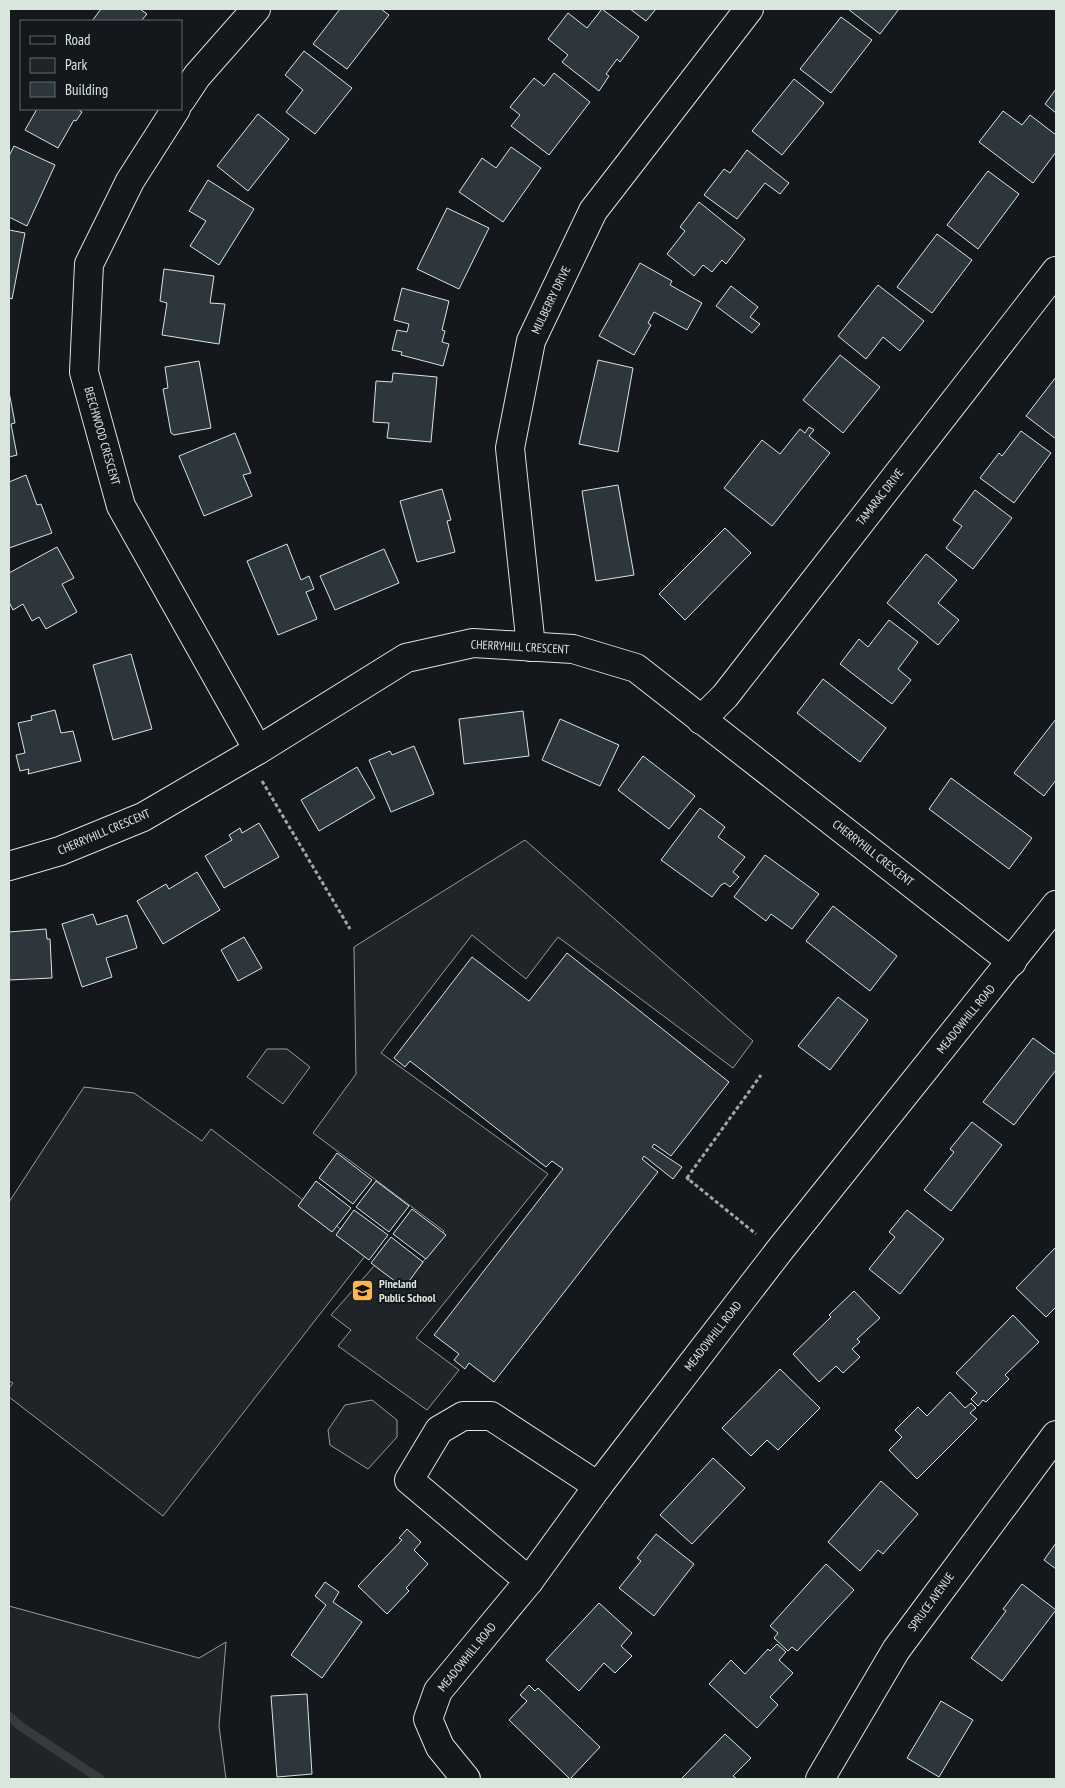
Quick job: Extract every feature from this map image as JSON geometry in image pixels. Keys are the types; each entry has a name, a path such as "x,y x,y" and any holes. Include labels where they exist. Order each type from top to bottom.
{"street":[{"path":"182,98 197,76 256,9"},
{"name":"MULBERRY DRIVE","path":"531,646 510,448 531,342 593,211 749,9"},
{"name":"BEECHWOOD CRESCENT","path":"175,110 130,181 89,264 84,372 121,506 252,753"},
{"name":"TAMARAC DRIVE","path":"701,720 725,696 1056,271"},
{"name":"CHERRYHILL CRESCENT","path":"9,866 60,851 143,817 252,753 406,658 473,643 573,649 636,668 1012,962"},
{"name":"MEADOWHILL ROAD","path":"466,1779 440,1747 428,1719 438,1691 529,1581 598,1486 779,1251 1056,905"},
{"path":"529,1581 409,1480 439,1430 463,1416 491,1416 598,1486"},
{"name":"SPRUCE AVENUE","path":"820,1779 896,1650 1056,1435"}],"path":[{"path":"252,753 350,929"},
{"path":"761,1075 688,1179 779,1251"}],"green space":[{"path":"525,840 753,1041 733,1068 558,937 526,979 472,935 381,1053 548,1174 416,1338 459,1370 427,1410 338,1346 351,1330 331,1315 389,1249 419,1268 444,1231 313,1133 356,1074 354,947"},
{"path":"267,1049 287,1049 310,1067 283,1104 247,1077"},
{"path":"84,1087 134,1093 202,1141 211,1129 369,1251 163,1516 9,1397 9,1388 13,1383 9,1381 9,1202"},
{"path":"372,1400 397,1420 397,1437 368,1469 330,1445 328,1430 345,1405"},
{"path":"9,1606 199,1658 226,1642 219,1726 226,1779 9,1779"}],"building":[{"path":"101,9 140,9 147,14 142,20 93,20"},
{"path":"340,9 381,9 389,15 347,69 313,44"},
{"path":"602,9 639,37 620,62 617,59 606,74 609,76 599,91 562,62 568,55 548,39 568,13 587,28"},
{"path":"630,9 656,9 646,21"},
{"path":"848,9 899,9 880,34"},
{"path":"841,17 872,40 831,93 800,69"},
{"path":"304,51 352,88 315,134 286,112 303,90 285,75"},
{"path":"554,73 590,102 549,155 511,126 520,115 510,107 534,78 544,86"},
{"path":"794,79 824,103 782,155 752,131"},
{"path":"1056,89 1056,113 1045,104"},
{"path":"36,110 79,110 82,112 76,121 74,120 58,148 25,130"},
{"path":"1003,111 1022,125 1030,115 1056,135 1056,152 1033,183 979,142"},
{"path":"258,114 289,139 248,191 217,166"},
{"path":"14,146 55,165 27,226 9,217 9,156"},
{"path":"511,147 541,168 503,222 459,192 482,158 496,168"},
{"path":"747,150 789,183 780,194 765,183 737,219 704,195 724,169 730,173"},
{"path":"988,171 1019,194 978,249 947,225"},
{"path":"208,180 254,209 219,265 190,246 206,221 189,211"},
{"path":"699,202 745,239 726,264 722,260 712,272 703,265 694,276 667,254 685,231 680,227"},
{"path":"447,208 489,228 459,289 417,269"},
{"path":"9,230 25,233 12,299 9,298"},
{"path":"937,234 972,260 932,313 897,287"},
{"path":"640,263 672,281 670,285 702,303 687,330 654,312 648,323 651,325 634,355 599,336"},
{"path":"164,269 214,276 210,303 225,304 219,344 162,335 167,303 160,301"},
{"path":"878,285 924,321 900,351 883,337 866,359 838,336"},
{"path":"731,286 758,307 750,317 760,324 752,333 716,306"},
{"path":"402,288 449,301 442,330 445,331 442,342 449,344 443,366 401,355 402,352 392,350 397,330 407,332 409,324 394,320"},
{"path":"840,355 880,387 843,433 803,400"},
{"path":"598,360 633,368 618,452 579,444"},
{"path":"199,361 211,428 174,435 171,433 163,389 168,388 165,367"},
{"path":"393,373 437,377 431,442 387,438 389,423 373,422 376,381 392,382"},
{"path":"1056,377 1056,439 1026,416"},
{"path":"9,392 15,423 11,424 17,455 9,457"},
{"path":"809,427 814,430 809,436 830,453 772,526 724,488 762,440 780,454 800,429 805,433"},
{"path":"1021,431 1051,453 1014,503 980,478 999,453 1002,456"},
{"path":"235,433 251,473 243,475 252,496 204,516 179,456"},
{"path":"26,475 37,505 41,504 52,533 9,548 9,482"},
{"path":"618,485 634,575 596,581 582,491"},
{"path":"442,489 451,520 447,521 455,552 417,562 400,501"},
{"path":"975,490 1012,518 973,569 946,548 962,526 953,520"},
{"path":"725,528 751,553 685,620 659,594"},
{"path":"287,544 301,580 309,576 314,589 306,592 317,619 278,635 247,561"},
{"path":"57,547 74,578 62,584 77,612 46,629 39,617 32,621 23,604 13,610 9,602 9,573"},
{"path":"384,549 399,583 335,610 320,576"},
{"path":"926,554 957,580 938,603 959,620 938,645 887,603"},
{"path":"889,620 918,642 898,669 911,680 892,704 840,664 859,639 868,647"},
{"path":"131,654 152,729 113,740 93,665"},
{"path":"823,679 886,728 860,762 797,713"},
{"path":"55,710 61,733 73,731 81,761 28,774 29,769 20,771 16,755 25,753 18,723 32,720 31,716"},
{"path":"523,711 529,756 464,764 459,719"},
{"path":"560,719 619,745 600,786 542,760"},
{"path":"1056,719 1056,780 1044,796 1014,773"},
{"path":"414,746 434,794 391,812 369,760 390,751 392,755"},
{"path":"643,756 695,796 669,829 618,790"},
{"path":"357,767 375,798 319,831 301,800"},
{"path":"951,778 1032,838 1009,869 929,809"},
{"path":"700,808 725,827 718,837 745,857 733,872 739,877 730,887 725,883 721,885 712,897 661,860"},
{"path":"259,823 279,857 224,888 205,856 232,840 229,835 240,828 242,833"},
{"path":"765,855 819,894 792,929 771,914 766,921 734,897"},
{"path":"197,872 220,910 163,944 137,901 166,884 169,889"},
{"path":"833,906 897,956 870,991 806,941"},
{"path":"93,914 97,925 127,915 137,948 106,958 112,977 82,987 62,924"},
{"path":"46,929 47,939 50,939 52,978 9,980 9,932"},
{"path":"244,937 262,968 238,981 221,950"},
{"path":"567,953 729,1082 671,1156 654,1144 652,1147 682,1167 673,1179 644,1156 642,1159 658,1172 494,1382 469,1363 465,1369 454,1360 459,1354 434,1335 563,1169 552,1161 546,1167 410,1061 405,1067 394,1058 472,957 529,1001"},
{"path":"838,997 868,1020 830,1070 798,1046"},
{"path":"1033,1038 1056,1055 1056,1070 1014,1125 983,1102"},
{"path":"972,1122 1002,1145 951,1211 924,1190 954,1152 950,1149"},
{"path":"337,1153 372,1180 353,1204 319,1178"},
{"path":"316,1181 351,1208 332,1232 298,1206"},
{"path":"376,1181 409,1206 389,1232 356,1207"},
{"path":"412,1209 446,1235 426,1259 393,1234"},
{"path":"354,1210 388,1235 369,1260 336,1235"},
{"path":"907,1210 944,1239 900,1294 869,1269 895,1237 889,1232"},
{"path":"391,1237 423,1262 404,1288 371,1263"},
{"path":"1056,1247 1056,1307 1046,1317 1016,1288"},
{"path":"854,1291 880,1318 857,1339 860,1342 852,1349 860,1357 843,1373 836,1366 819,1382 793,1354 831,1317 829,1315"},
{"path":"1013,1315 1039,1342 1005,1375 1009,1379 986,1402 983,1400 978,1406 971,1399 977,1393 956,1373"},
{"path":"780,1369 820,1408 778,1450 767,1440 751,1456 722,1428"},
{"path":"950,1392 965,1408 971,1403 976,1408 970,1413 977,1419 917,1479 889,1450 902,1437 895,1430 918,1407 927,1416"},
{"path":"713,1458 745,1488 692,1544 660,1515"},
{"path":"881,1481 918,1514 883,1554 878,1550 860,1571 828,1542"},
{"path":"407,1529 421,1542 414,1550 428,1564 406,1588 409,1591 387,1614 358,1586 402,1540 399,1538"},
{"path":"656,1534 694,1564 654,1616 619,1588 641,1561 637,1558"},
{"path":"1056,1543 1056,1569 1044,1560"},
{"path":"826,1564 854,1590 797,1651 792,1647 788,1651 774,1638 778,1633 770,1626"},
{"path":"325,1582 339,1592 333,1602 362,1622 322,1678 291,1655 326,1605 315,1596"},
{"path":"1022,1584 1056,1610 1002,1681 971,1658 1006,1611 1003,1609"},
{"path":"599,1603 632,1633 621,1646 632,1656 615,1673 604,1663 579,1691 546,1660"},
{"path":"777,1644 786,1652 779,1660 793,1673 770,1697 778,1705 757,1728 709,1684 731,1660 745,1674 768,1649 770,1651"},
{"path":"529,1685 535,1691 538,1688 600,1747 570,1779 509,1720 527,1701 520,1695"},
{"path":"307,1694 312,1774 277,1777 271,1696"},
{"path":"941,1701 973,1720 939,1777 907,1758"},
{"path":"725,1734 751,1758 733,1776 737,1779 681,1779"}],"waterway":[{"path":"9,1716 20,1726 100,1779"}],"place":[{"name":"Pineland Public School","path":"363,1291"}]}
